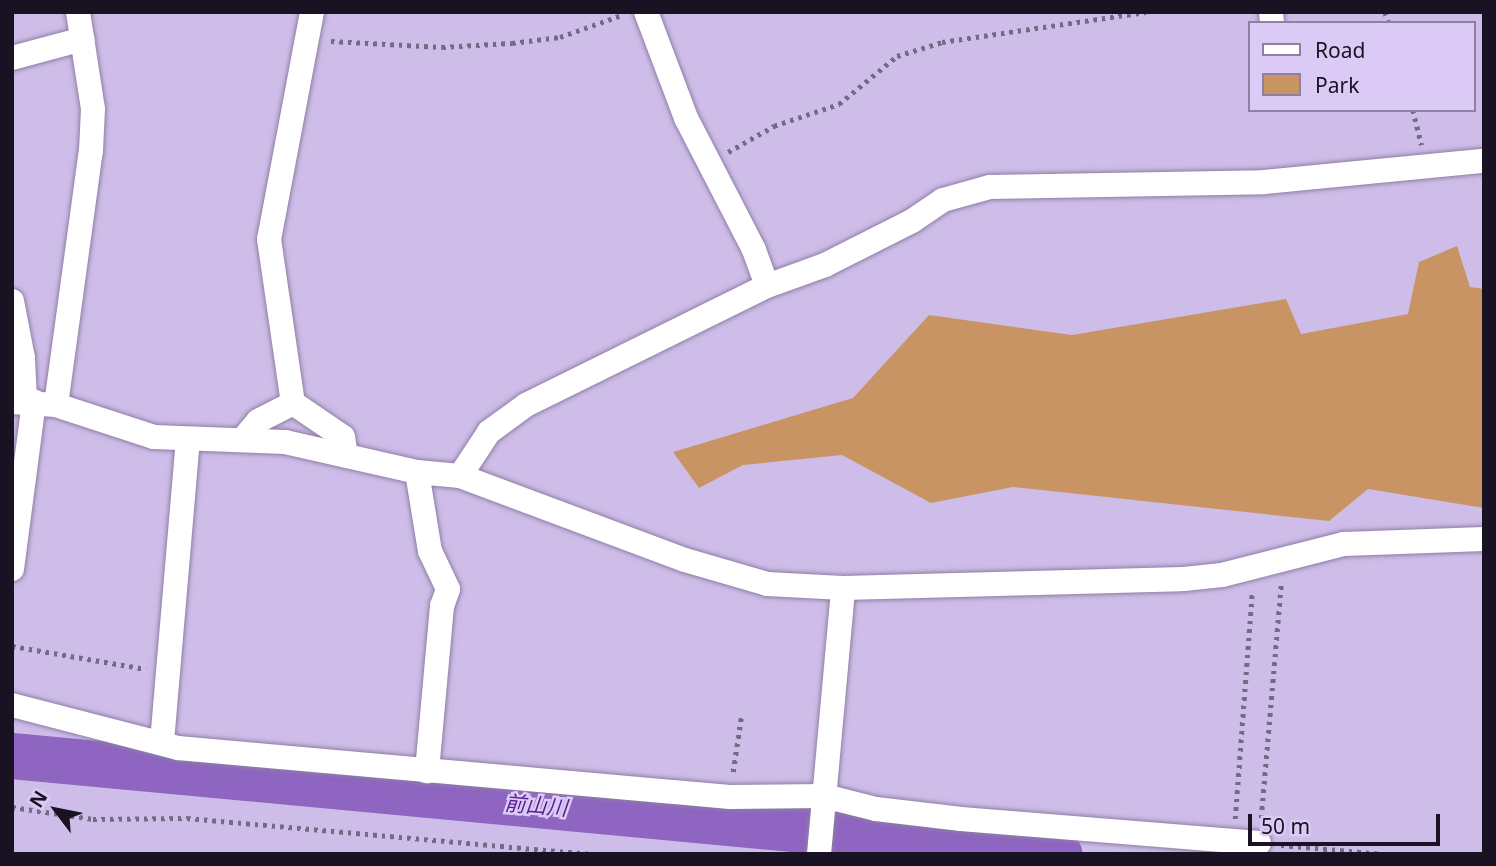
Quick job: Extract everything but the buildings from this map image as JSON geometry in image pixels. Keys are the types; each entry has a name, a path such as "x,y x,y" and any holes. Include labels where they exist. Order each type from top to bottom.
{"street":[{"path":"12,569 27,395 91,151 93,109 78,12"},
{"path":"312,12 270,239 293,402 343,437 346,456"},
{"path":"646,12 675,93 712,164 767,286"},
{"path":"12,58 83,39"},
{"path":"460,476 489,432 526,404 767,286 825,265 912,221 943,200 990,187 1264,182 1484,161"},
{"path":"12,301 27,395"},
{"path":"27,395 124,430 188,439 285,442 418,472 460,476 723,573 767,584 843,587 1054,579 1134,582 1222,575 1283,557 1376,541 1484,540"},
{"path":"243,439 258,421 293,402"},
{"path":"162,742 171,673 188,439"},
{"path":"418,472 430,551 447,589 442,606 427,771"},
{"path":"819,854 843,587"},
{"path":"12,705 178,748 1259,843"}],"path":[{"path":"308,40 442,47 512,43 559,37 630,12"},
{"path":"712,164 774,126 839,104 897,56 942,42 1146,12"},
{"path":"1413,112 1424,167"},
{"path":"1283,557 1259,843 1384,854"},
{"path":"1233,840 1253,566"},
{"path":"12,646 171,673"},
{"path":"730,797 741,718"},
{"path":"12,807 93,819 200,819 587,854"}],"green space":[{"path":"1457,246 1470,287 1484,289 1484,508 1368,489 1329,521 1013,487 931,503 842,455 743,465 699,488 673,452 853,398 929,315 1072,335 1286,299 1301,334 1408,314 1419,262"}],"waterway":[{"name":"前山川","path":"12,756 1059,854"}]}
